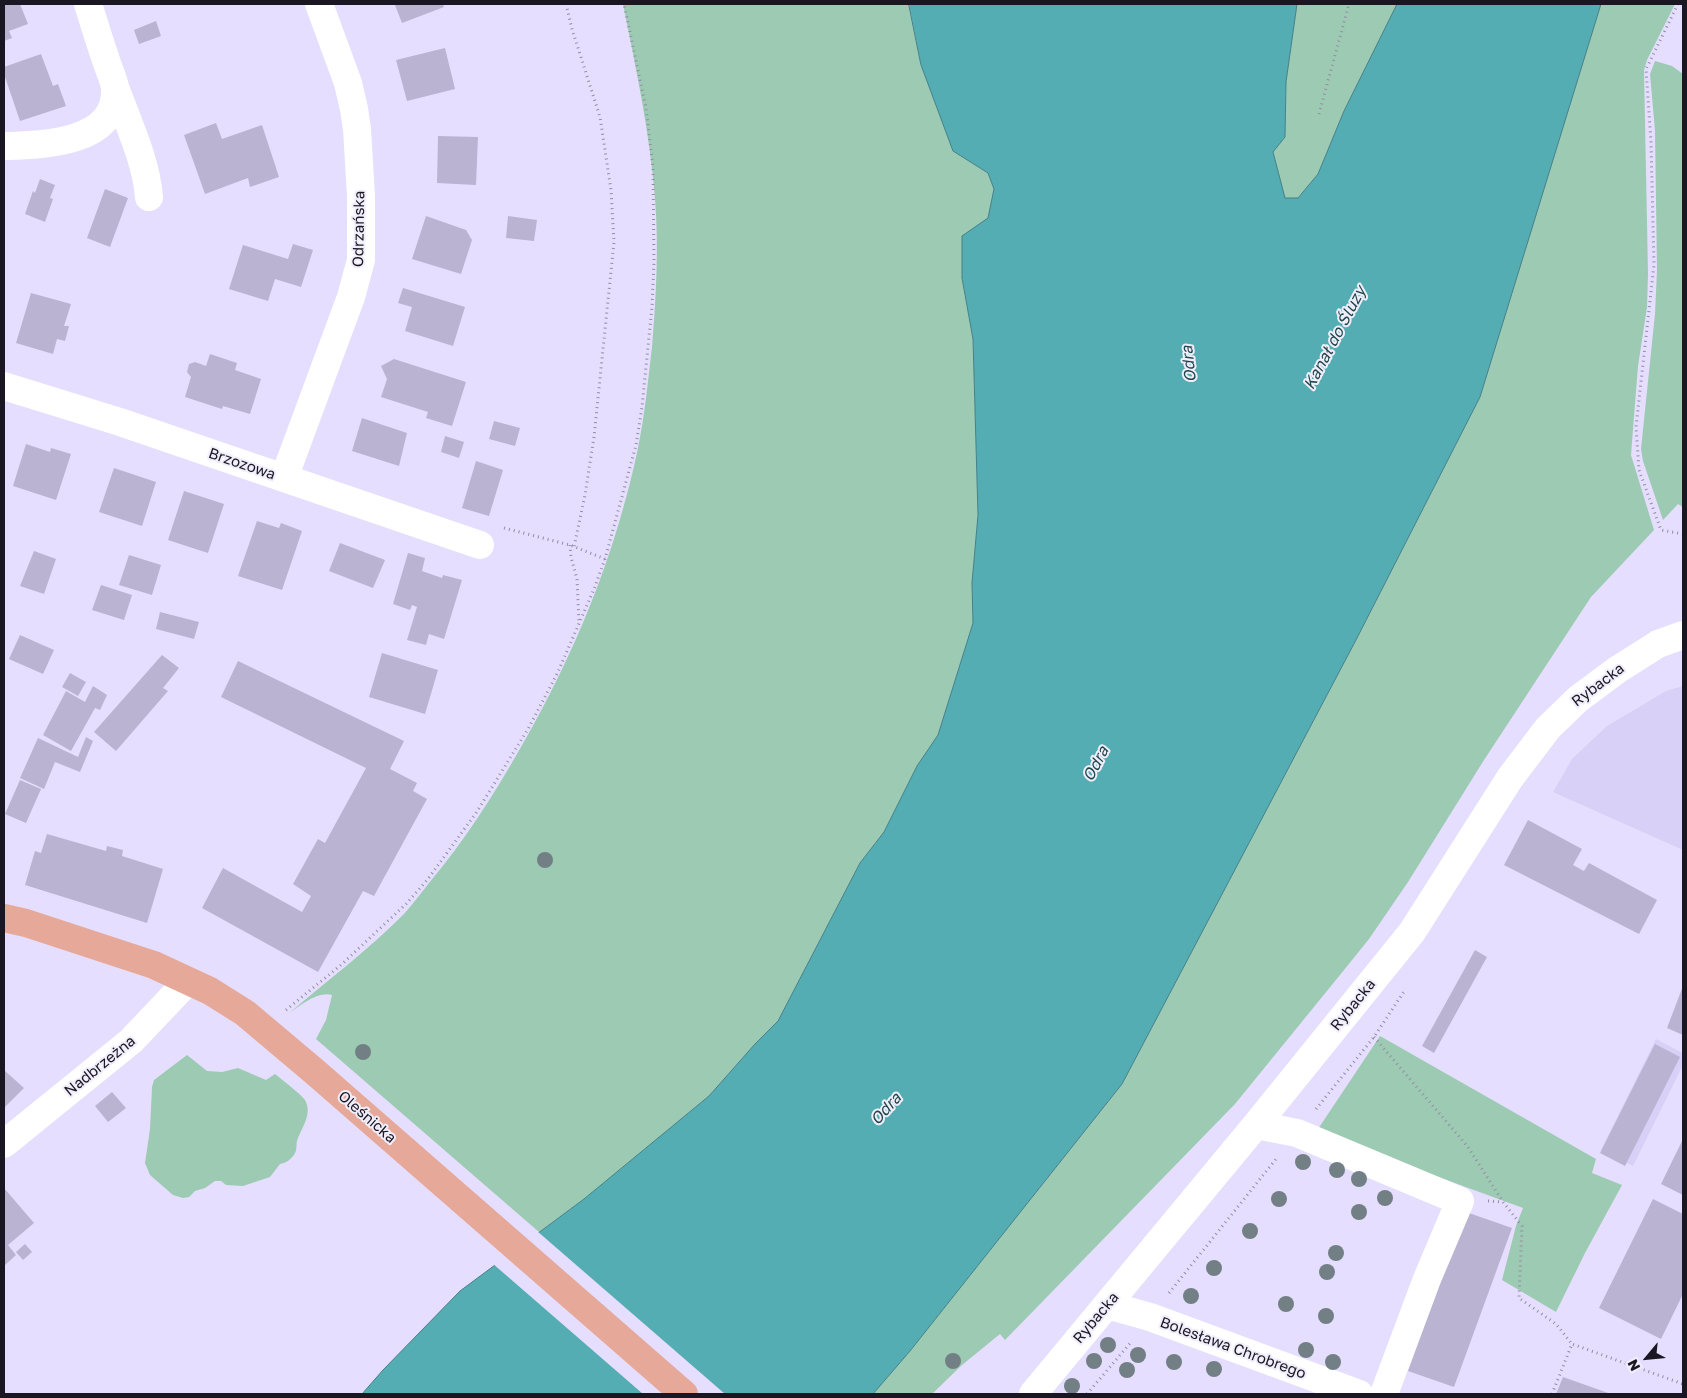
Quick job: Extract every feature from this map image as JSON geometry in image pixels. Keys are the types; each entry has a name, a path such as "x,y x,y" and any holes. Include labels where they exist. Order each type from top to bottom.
{"main road":[{"name":"Oleśnicka","path":"4,918 26,923 154,965 210,991 245,1013 298,1057 684,1394"}],"street":[{"path":"88,4 115,87 142,159 149,184 149,197"},
{"name":"Odrzańska","path":"284,478 351,298 361,260 360,179 354,109 343,66 319,4"},
{"path":"6,146 35,146 62,141 96,129 112,110 115,87"},
{"name":"Brzozowa","path":"4,386 120,422 480,545"},
{"name":"Rybacka","path":"1033,1394 1256,1125 1412,932 1510,778 1548,728 1578,699 1624,665 1658,644 1683,635"},
{"name":"Nadbrzeżna","path":"4,1144 131,1041 188,981"},
{"path":"1256,1125 1297,1134 1460,1200 1384,1394"},
{"name":"Bolesława Chrobrego","path":"1107,1305 1150,1317 1359,1394"}],"path":[{"path":"566,4 572,30 600,117 611,190 614,242 594,438 574,547"},
{"path":"285,1011 341,965 392,919 428,879 476,813 528,729 558,672 579,626 605,559 636,445 645,380 654,262 652,160 646,108 624,4"},
{"path":"1319,114 1349,4"},
{"path":"1678,4 1646,69 1651,142 1654,265 1636,427 1639,470 1661,530 1683,534"},
{"path":"500,526 570,545 605,559"},
{"path":"570,545 577,579 579,626"},
{"path":"1087,1394 1141,1330 1374,1037"},
{"path":"1552,1394 1572,1344 1683,1384"}],"shaded area":[{"path":"623,4 909,4 921,65 953,151 988,173 994,189 989,218 962,278 973,339 978,515 972,583 973,623 938,735 917,766 884,832 860,863 778,1021 709,1096 584,1199 539,1232 316,1039 326,1020 332,995 326,994 315,997 288,1014 362,953 404,914 467,834 500,783 541,712 576,639 606,564 629,487 638,448 646,397 655,310 657,236 653,174 642,101"},
{"path":"1297,4 1397,4 1344,111 1318,174 1298,198 1284,198 1273,152 1285,137 1286,82"},
{"path":"1601,4 1675,4 1647,60 1644,70 1647,307 1638,366 1631,455 1654,530 1591,597 1484,760 1408,882 1369,939 1235,1104 1005,1340 1000,1334 962,1365 932,1394 873,1394 910,1351 1122,1084 1357,638 1480,397"},
{"path":"1655,61 1672,66 1683,74 1683,507 1678,504 1663,520 1643,461 1641,449 1655,314 1657,270 1655,131 1650,74"},
{"path":"1683,686 1683,850 1553,792 1572,759 1607,726 1666,691"},
{"path":"1380,1036 1596,1159 1592,1173 1622,1185 1556,1312 1502,1280 1516,1226 1523,1208 1316,1132"},
{"path":"1656,1039 1683,1053 1683,1065 1633,1166 1601,1150"},
{"path":"187,1055 207,1071 222,1072 238,1068 266,1080 275,1074 305,1100 308,1111 306,1121 297,1141 296,1152 289,1160 280,1164 270,1177 243,1186 226,1185 221,1181 215,1181 205,1188 195,1191 189,1197 183,1198 173,1195 150,1175 145,1163 154,1080"}],"water":[{"path":"909,4 1297,4 1286,82 1285,137 1273,152 1285,198 1298,198 1318,174 1344,111 1397,4 1601,4 1480,397 1357,638 1122,1084 910,1351 873,1394 362,1394 460,1291 584,1199 709,1096 778,1021 860,863 884,832 917,766 938,735 973,623 972,583 978,515 973,339 962,278 962,236 988,218 994,189 988,173 953,151 921,65"}],"pier":[{"path":"537,1231 725,1394 643,1394 492,1263"}],"building":[{"path":"4,4 20,4 28,24 9,31 12,38 4,41"},
{"path":"443,4 444,7 402,23 395,5"},
{"path":"156,21 161,36 139,44 134,30"},
{"path":"445,48 455,89 407,101 396,60"},
{"path":"41,54 53,86 58,84 66,106 20,121 4,74 4,67"},
{"path":"216,123 222,139 262,125 279,177 250,187 248,178 205,194 184,135"},
{"path":"438,136 478,137 476,185 437,183"},
{"path":"40,179 55,185 50,198 53,199 45,222 25,214 33,191 35,193"},
{"path":"105,189 128,198 110,247 87,238"},
{"path":"426,216 466,230 472,240 461,274 412,259"},
{"path":"508,216 537,220 534,241 506,238"},
{"path":"293,244 313,250 301,287 275,279 268,301 229,289 243,245 288,259"},
{"path":"403,288 465,307 453,346 405,331 412,307 398,303"},
{"path":"31,293 71,304 64,326 69,326 65,341 57,339 53,354 16,343"},
{"path":"210,354 237,363 235,370 261,379 250,414 223,406 222,409 185,397 191,377 187,372 189,364 195,362 206,366"},
{"path":"394,359 466,382 452,426 426,418 428,412 381,397 387,379 381,366"},
{"path":"362,418 407,433 399,466 352,451"},
{"path":"494,421 520,428 515,446 489,439"},
{"path":"445,436 464,442 459,458 441,452"},
{"path":"26,444 50,452 51,448 71,454 56,500 13,486"},
{"path":"476,461 503,470 489,516 462,508"},
{"path":"114,468 156,482 142,526 99,512"},
{"path":"184,491 224,504 208,553 168,540"},
{"path":"257,521 279,528 281,523 302,531 282,590 238,576"},
{"path":"340,543 385,560 373,588 329,571"},
{"path":"34,551 56,559 44,594 20,586"},
{"path":"408,553 425,558 422,571 442,578 443,575 462,580 444,639 429,634 426,645 407,640 417,607 412,605 410,610 393,604"},
{"path":"129,555 161,565 152,595 119,585"},
{"path":"101,585 132,595 124,620 92,610"},
{"path":"160,612 199,622 194,639 156,629"},
{"path":"20,635 54,650 43,674 9,659"},
{"path":"382,653 438,670 425,714 369,697"},
{"path":"162,655 179,668 163,688 168,691 116,751 94,732"},
{"path":"238,661 404,741 390,769 417,783 413,791 427,799 374,896 363,891 318,972 202,908 223,868 302,912 311,896 293,884 318,839 325,843 366,768 221,697"},
{"path":"70,673 86,682 78,696 62,687"},
{"path":"93,686 107,695 100,710 95,708 71,751 43,735 66,691 85,702"},
{"path":"86,737 93,741 80,772 55,762 44,789 20,778 38,738 78,757"},
{"path":"20,780 41,789 26,823 5,814"},
{"path":"1528,820 1582,849 1573,865 1584,871 1589,863 1657,900 1639,934 1504,865"},
{"path":"47,834 106,851 107,846 123,850 122,856 163,869 147,923 25,885 35,851 41,853"},
{"path":"1475,950 1487,957 1434,1053 1422,1046"},
{"path":"1683,986 1683,1035 1667,1028"},
{"path":"1655,1044 1680,1057 1625,1166 1600,1153"},
{"path":"4,1070 24,1088 4,1108"},
{"path":"112,1092 126,1108 108,1122 95,1106"},
{"path":"1683,1139 1683,1195 1661,1184"},
{"path":"4,1188 34,1223 8,1245 16,1255 4,1266"},
{"path":"1653,1199 1683,1214 1683,1294 1661,1339 1599,1308"},
{"path":"1466,1212 1512,1228 1454,1387 1408,1371"},
{"path":"25,1244 32,1252 23,1260 16,1252"},
{"path":"1563,1377 1611,1394 1556,1394"}],"water label":[{"name":"Kanał do Śluzy","path":"1335,338"},
{"name":"Odra","path":"1189,364"},
{"name":"Odra","path":"1096,764"},
{"name":"Odra","path":"886,1109"}]}
